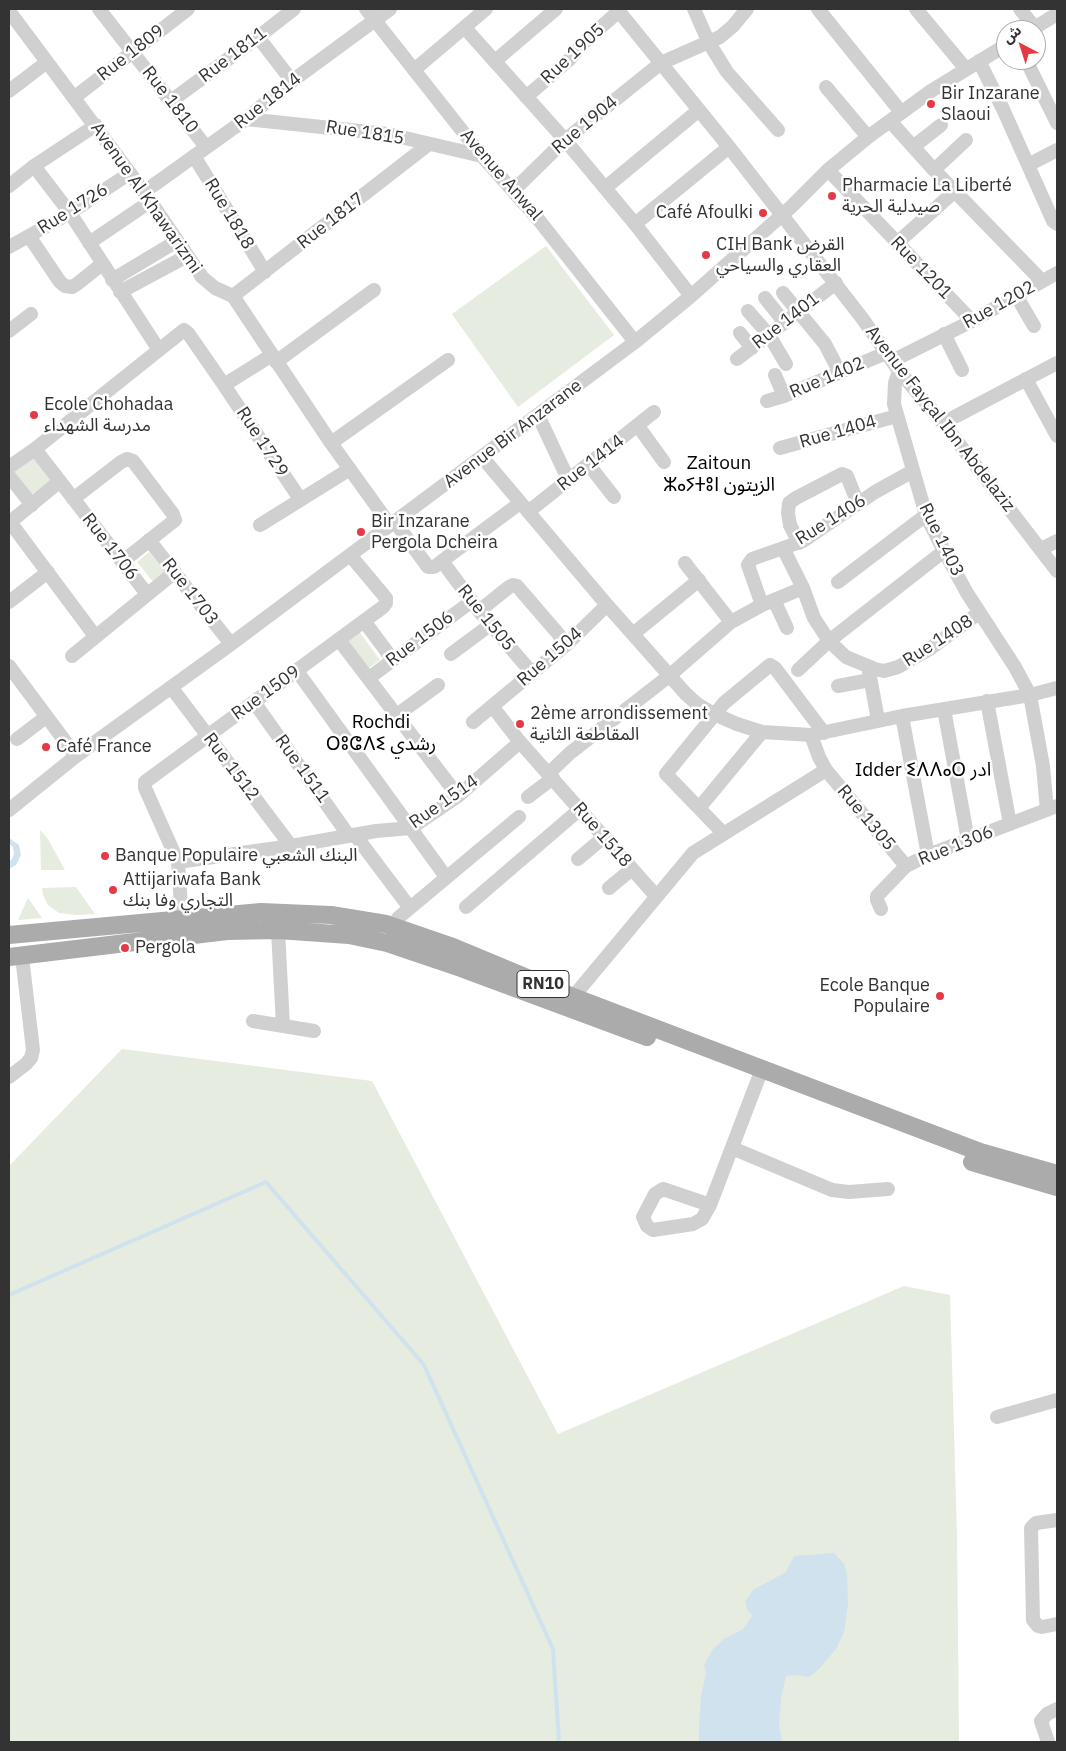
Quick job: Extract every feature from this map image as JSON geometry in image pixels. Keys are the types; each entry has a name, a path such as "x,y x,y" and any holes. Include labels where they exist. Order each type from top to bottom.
{"main road":[{"name":"RN10","path":"9,935 261,912 331,914 386,924 453,947 978,1164 1057,1186"},
{"name":"RN10","path":"16,956 227,931 278,930 348,935 388,943 980,1152 1057,1174"}],"street":[{"name":"Rue 1810","path":"99,9 206,147"},
{"name":"Rue 1809","path":"75,98 188,9"},
{"name":"Avenue Anwal","path":"366,9 482,156 538,219 635,342"},
{"name":"Rue 1814","path":"148,196 194,156 246,119 390,9"},
{"path":"414,70 486,9"},
{"path":"495,61 556,9"},
{"path":"694,9 709,43 727,72 778,130"},
{"name":"Rue 1904","path":"513,191 565,140 660,63 720,37 733,26 747,9"},
{"name":"Rue 1202","path":"818,9 895,116 913,147 1042,281 972,322 944,334 892,362"},
{"path":"1020,9 1027,20"},
{"name":"Rue 1811","path":"171,101 258,37 290,10"},
{"name":"Avenue Fayçal Ibn Abdelaziz","path":"618,10 730,147 836,283 892,362 943,423 1057,571"},
{"name":"Rue 1905","path":"526,97 570,59 582,44 618,10"},
{"path":"920,10 966,69"},
{"name":"Avenue Al Khawarizmi","path":"9,11 148,196 202,277 215,288 233,296 331,443 392,524"},
{"path":"1046,21 1057,15"},
{"path":"464,28 565,140 692,296"},
{"path":"258,37 292,82"},
{"name":"Avenue Bir Anzarane","path":"9,810 76,756 231,644 635,342 692,296 782,215 828,170 868,137 895,116 996,51"},
{"path":"979,61 1057,224"},
{"path":"9,91 47,62"},
{"path":"1031,70 1057,123"},
{"path":"826,87 868,137"},
{"path":"605,188 699,110"},
{"name":"Rue 1815","path":"246,119 379,132 482,156"},
{"path":"9,186 34,166 96,125"},
{"path":"913,147 941,125"},
{"path":"934,170 966,140"},
{"name":"Rue 1817","path":"233,296 429,144"},
{"path":"635,224 730,147"},
{"path":"1028,165 1057,150"},
{"name":"Rue 1818","path":"194,156 265,272"},
{"path":"9,467 35,449 159,350 70,213 34,166"},
{"name":"Rue 1201","path":"828,170 972,322"},
{"name":"Rue 1726","path":"11,243 29,236 70,213 130,173"},
{"path":"897,243 955,190"},
{"name":"Rue 1726","path":"89,243 148,196"},
{"path":"29,236 60,282 65,286 72,287 102,264"},
{"path":"112,280 177,241"},
{"path":"120,292 187,256"},
{"path":"1042,281 1057,273"},
{"name":"Rue 1401","path":"737,359 836,283"},
{"path":"224,385 274,358 374,290"},
{"path":"784,293 826,344 840,373"},
{"path":"1017,297 1034,326"},
{"path":"765,298 785,323"},
{"path":"748,311 769,335 786,364"},
{"path":"10,329 31,314"},
{"name":"Rue 1729","path":"159,350 184,330 188,333 300,499"},
{"path":"740,333 752,348"},
{"path":"944,334 962,370"},
{"path":"331,443 448,360"},
{"name":"Rue 1402","path":"767,401 840,373 892,362"},
{"name":"Rue 1403","path":"892,362 896,416 926,515 979,613 1015,667 1030,695 1052,808"},
{"path":"943,423 1057,362"},
{"path":"775,376 784,396"},
{"path":"1026,379 1057,436"},
{"name":"Rue 1414","path":"524,508 568,481 654,412"},
{"path":"538,415 568,481"},
{"name":"Rue 1404","path":"780,448 896,416"},
{"path":"638,426 664,462"},
{"name":"Rue 1706","path":"35,449 147,594"},
{"path":"482,457 668,676 697,704 737,724 762,732 817,734 878,720 1030,695 1057,688"},
{"name":"Rue 1706","path":"73,499 121,462 127,459 133,461 175,520 149,540"},
{"path":"589,465 614,497"},
{"path":"260,524 350,469"},
{"name":"Rue 1406","path":"768,602 748,565 752,559 810,538 883,487 913,471"},
{"path":"799,543 790,524 788,512 789,503 796,498 842,474 847,476 858,504"},
{"path":"9,476 32,505"},
{"path":"60,481 9,522 95,636"},
{"path":"392,524 428,566 434,567 524,508"},
{"path":"838,582 926,515"},
{"path":"122,562 149,540"},
{"name":"Rue 1703","path":"149,540 231,644"},
{"path":"1041,550 1057,541"},
{"name":"Rue 1408","path":"782,548 803,588 814,618 830,641 846,657 868,666 884,671 898,667 928,650 979,613"},
{"path":"798,670 830,641 944,551"},
{"name":"Rue 1509","path":"178,862 145,788 145,782 383,607 386,603 386,598 350,555"},
{"name":"Rue 1505","path":"442,561 490,625 532,673"},
{"path":"685,563 731,622"},
{"path":"9,602 48,572"},
{"path":"72,656 175,572"},
{"path":"633,634 699,580"},
{"name":"Rue 1506","path":"369,678 475,606 513,585 517,586 567,644"},
{"path":"528,797 570,753 668,676 731,622 768,602 803,588"},
{"path":"768,602 787,628"},
{"name":"Rue 1504","path":"473,722 567,644 607,605"},
{"path":"364,621 393,660"},
{"path":"451,654 490,625"},
{"path":"339,640 458,796"},
{"name":"Rue 1305","path":"714,714 770,665 775,668 817,734 819,758 826,770 906,866"},
{"path":"868,666 878,720"},
{"path":"10,669 76,756"},
{"path":"296,671 412,828 446,878"},
{"path":"838,686 870,680"},
{"path":"397,715 438,685"},
{"name":"Rue 1512","path":"171,687 291,846"},
{"path":"987,701 1010,824"},
{"name":"Rue 1511","path":"254,702 352,835 410,908"},
{"path":"492,706 520,742 551,775"},
{"path":"944,709 968,840"},
{"path":"714,714 667,772 666,776 723,833"},
{"path":"902,716 928,856"},
{"path":"17,739 46,717"},
{"path":"699,808 762,732"},
{"name":"Rue 1514","path":"178,862 291,846 352,835 412,828 458,796 520,742"},
{"path":"573,996 693,853 826,770"},
{"name":"Rue 1518","path":"551,775 579,810 656,896"},
{"name":"Rue 1306","path":"881,909 877,896 906,866 1052,808"},
{"path":"466,907 579,810"},
{"path":"398,918 519,817"},
{"path":"578,859 604,837"},
{"path":"178,862 182,919"},
{"path":"609,888 632,869"},
{"path":"278,930 283,1026"},
{"path":"9,1077 26,1064 31,1058 33,1050 23,965 16,956"},
{"path":"253,1021 314,1031"},
{"path":"710,1205 760,1074"},
{"path":"732,1148 832,1190 849,1192 888,1189"},
{"path":"997,1418 1057,1400"},
{"path":"1057,1520 1036,1523 1031,1528 1033,1620 1038,1626 1042,1627 1057,1624"},
{"path":"1048,1742 1041,1721 1047,1714 1057,1709"}],"shaded area":[{"path":"546,246 614,335 518,407 452,314"},
{"path":"34,456 51,480 30,496 12,471"},
{"path":"149,552 166,573 154,583 137,562"},
{"path":"358,630 380,660 366,670 344,641"},
{"path":"40,830 48,839 65,870 41,870"},
{"path":"76,887 95,914 59,913 48,905 42,888"},
{"path":"28,898 42,918 18,920"},
{"path":"122,1049 372,1081 558,1434 904,1286 950,1295 957,1535 959,1742 9,1742 9,1166"}],"water":[{"path":"9,838 19,845 21,855 16,865 9,869 9,862 14,854 13,847 9,844"},
{"path":"834,1553 844,1564 847,1575 848,1604 844,1632 836,1649 818,1670 809,1677 786,1676 781,1698 779,1724 782,1742 699,1742 701,1696 706,1674 704,1665 713,1649 724,1639 743,1629 753,1615 748,1611 745,1602 753,1590 786,1572 794,1556"}],"waterway":[{"path":"9,1295 266,1182 424,1365 553,1649 559,1742"}],"place":[{"name":"Bir Inzarane Slaoui","path":"931,104"},
{"name":"Pharmacie La Liberté صيدلية الحرية","path":"832,196"},
{"name":"Café Afoulki","path":"763,213"},
{"name":"CIH Bank القرض العقاري والسياحي","path":"706,255"},
{"name":"Ecole Chohadaa مدرسة الشهداء","path":"34,415"},
{"name":"Bir Inzarane Pergola Dcheira","path":"361,532"},
{"name":"2ème arrondissement المقاطعة الثانية","path":"520,724"},
{"name":"Café France","path":"46,747"},
{"name":"Banque Populaire البنك الشعبي","path":"105,856"},
{"name":"Attijariwafa Bank التجاري وفا بنك","path":"113,890"},
{"name":"Pergola","path":"125,948"},
{"name":"Ecole Banque Populaire","path":"940,996"}],"district":[{"name":"Zaitoun ⵣⴰⵢⵜⵓⵏ الزيتون","path":"719,475"},
{"name":"Rochdi ⵔⵓⵛⴷⵉ رشدي","path":"381,734"},
{"name":"Idder ⵉⴷⴷⴰⵔ ادر","path":"923,771"}]}
